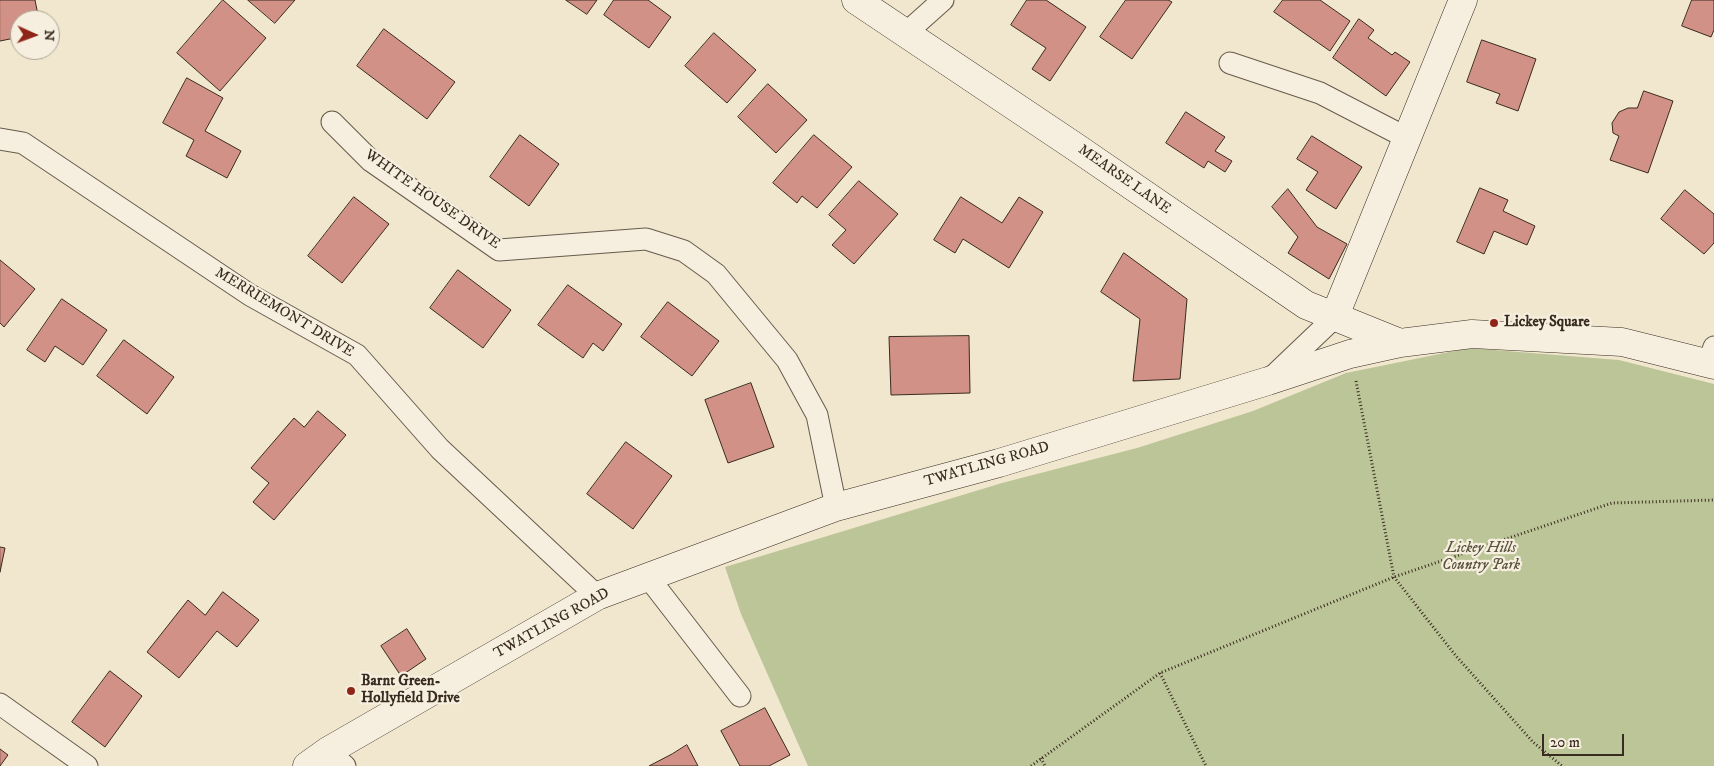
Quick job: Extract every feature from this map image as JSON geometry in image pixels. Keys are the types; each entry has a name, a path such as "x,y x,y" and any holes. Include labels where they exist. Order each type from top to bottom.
{"street":[{"name":"MEARSE LANE","path":"856,0 1306,305 1334,318 1400,343"},
{"path":"906,33 943,0"},
{"path":"1268,381 1334,318 1463,0"},
{"path":"1230,63 1320,93 1407,138"},
{"name":"WHITE HOUSE DRIVE","path":"332,122 371,161 499,250 646,239 684,251 716,274 787,360 817,415 836,507"},
{"name":"MERRIEMONT DRIVE","path":"0,139 23,143 250,295 356,355 440,449 597,596"},
{"name":"TWATLING ROAD","path":"327,761 597,596 836,507 999,463 1350,354 1400,343 1472,334 1622,342 1712,359"},
{"path":"648,577 740,696"},
{"path":"0,704 87,766"}],"path":[{"path":"1350,354 1394,577 1456,656 1533,742 1562,766"},
{"path":"1031,766 1160,673 1394,577 1612,502 1714,500"},
{"path":"1160,673 1206,766"},
{"path":"1041,758 1045,766"}],"green space":[{"name":"Lickey Hills Country Park","path":"1469,348 1619,360 1714,384 1714,766 808,766 741,614 725,567 1002,483 1137,448 1253,411 1346,373"}],"building":[{"path":"0,0 35,0 37,10 10,10 10,39 0,41"},
{"path":"223,0 266,38 220,91 177,53"},
{"path":"248,0 295,0 275,23"},
{"path":"566,0 597,0 587,14"},
{"path":"614,0 648,0 671,17 649,48 604,15"},
{"path":"1027,0 1046,0 1086,27 1050,81 1032,69 1046,48 1011,25"},
{"path":"1126,0 1168,0 1172,2 1132,59 1100,37"},
{"path":"1283,0 1320,0 1350,21 1330,51 1274,12"},
{"path":"1692,0 1714,0 1714,30 1711,37 1682,26"},
{"path":"1359,19 1374,30 1368,38 1392,55 1395,52 1410,62 1386,96 1333,58"},
{"path":"384,29 455,82 427,119 357,66"},
{"path":"714,33 756,70 727,103 685,66"},
{"path":"1482,40 1536,59 1518,111 1496,103 1500,94 1467,82"},
{"path":"187,78 223,98 205,131 241,151 227,178 186,156 194,140 163,123"},
{"path":"768,84 807,120 776,153 738,117"},
{"path":"1644,91 1673,101 1648,173 1610,160 1619,136 1613,133 1612,123 1619,112 1628,108 1637,108"},
{"path":"1186,112 1225,137 1215,151 1232,161 1225,172 1208,161 1204,168 1166,143"},
{"path":"520,135 559,164 529,206 490,177"},
{"path":"814,135 852,167 817,208 802,196 797,203 773,183"},
{"path":"1312,136 1362,167 1336,209 1306,190 1318,172 1297,159"},
{"path":"859,181 898,214 854,264 832,245 846,230 829,215"},
{"path":"1480,188 1508,200 1503,211 1535,226 1527,245 1494,231 1484,254 1457,242"},
{"path":"1288,189 1317,227 1347,244 1329,279 1288,253 1298,237 1272,207"},
{"path":"1685,190 1714,214 1714,243 1704,254 1661,219"},
{"path":"354,197 389,224 342,283 308,256"},
{"path":"961,197 1002,223 1019,197 1043,212 1009,268 963,239 955,253 934,240"},
{"path":"1124,253 1187,299 1180,379 1133,381 1140,319 1101,292"},
{"path":"0,260 35,289 4,327 0,323"},
{"path":"458,270 511,310 483,348 430,308"},
{"path":"568,285 622,324 603,351 593,343 583,358 538,325"},
{"path":"62,299 107,330 83,365 55,346 45,362 27,350"},
{"path":"668,302 719,341 692,376 641,337"},
{"path":"969,336 970,393 891,395 889,337"},
{"path":"124,340 174,377 147,414 97,376"},
{"path":"751,383 774,447 728,463 705,400"},
{"path":"318,411 346,435 274,520 253,502 269,483 251,468 294,418 304,427"},
{"path":"626,442 672,476 633,529 587,494"},
{"path":"0,547 5,548 0,572"},
{"path":"223,592 259,620 237,647 217,631 179,678 147,652 188,600 205,615"},
{"path":"407,629 426,659 401,676 381,646"},
{"path":"110,671 142,696 105,747 72,722"},
{"path":"765,708 790,755 769,766 740,766 721,731"},
{"path":"687,745 698,766 649,766 672,754"},
{"path":"0,749 8,755 0,766"}],"place":[{"name":"Lickey Square","path":"1494,323"},
{"name":"Barnt Green- Hollyfield Drive","path":"351,691"}]}
